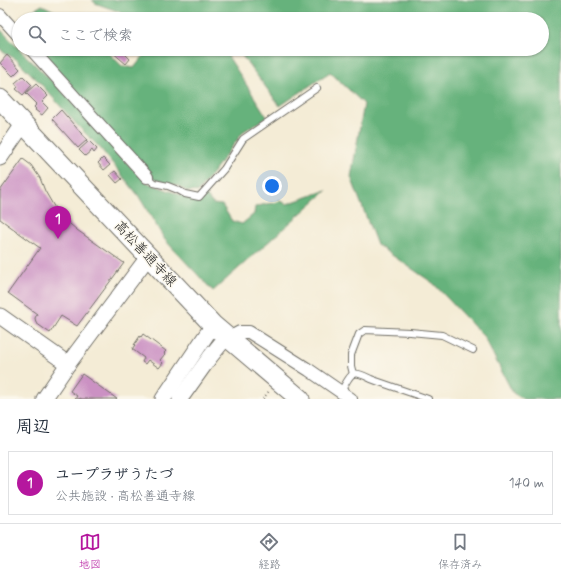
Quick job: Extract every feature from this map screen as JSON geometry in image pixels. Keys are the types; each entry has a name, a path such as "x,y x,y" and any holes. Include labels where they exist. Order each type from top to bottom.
{"main road":[{"name":"高松善通寺線","path":"0,98 148,257 223,333 300,399"}],"street":[{"path":"0,15 12,28"},
{"path":"37,56 147,177"},
{"path":"0,158 24,123"},
{"path":"44,399 68,364 148,257"},
{"path":"0,316 68,364"},
{"path":"162,399 223,333 240,332 249,332 351,399"},
{"path":"180,399 210,357 223,333"}],"lane":[{"path":"147,177 154,183 168,186 185,194 200,197 224,169 242,139 316,88"},
{"path":"353,374 350,366 351,355 359,334 365,330 442,335 473,350"},
{"path":"341,392 353,374"},
{"path":"353,374 365,376 428,399"}],"green space":[{"path":"92,0 561,0 561,399 523,399 513,393 484,337 433,283 377,245 351,177 364,104 330,72 280,106 242,56 549,56 549,12 120,12 95,3"},
{"path":"42,5 56,12 30,12"},
{"path":"0,29 12,42 12,56 26,56 68,97 131,167 148,183 198,200 205,194 213,204 222,205 232,221 242,224 254,214 255,207 280,201 287,204 327,190 213,291 165,240 138,195 101,149 16,59 3,52 0,48"},
{"path":"38,56 112,56 122,66 134,68 143,56 228,56 267,117 244,131 198,192 186,191 178,186 148,175"}],"building":[{"path":"7,55 20,69 13,76 0,63"},
{"path":"117,56 127,56 130,59 126,64"},
{"path":"23,76 32,85 23,95 16,89 18,87 15,83"},
{"path":"36,84 48,96 42,102 48,108 42,115 35,110 36,109 34,107 37,104 26,93"},
{"path":"61,110 87,140 78,148 52,119"},
{"path":"89,141 97,149 94,153 92,150 85,156 79,150"},
{"path":"103,158 110,165 104,170 98,163"},
{"path":"23,159 31,165 40,178 45,191 56,210 64,219 124,263 77,326 61,316 50,333 36,323 35,318 37,314 8,293 40,248 0,219 0,191"},
{"path":"115,171 122,179 117,183 110,175"},
{"path":"143,334 166,351 160,360 163,363 159,368 148,360 145,364 142,362 144,358 132,349 140,336 141,337"},
{"path":"82,374 117,399 75,399 77,396 70,391"}],"place":[{"name":"ユープラザうたづ","path":"58,239"}]}
